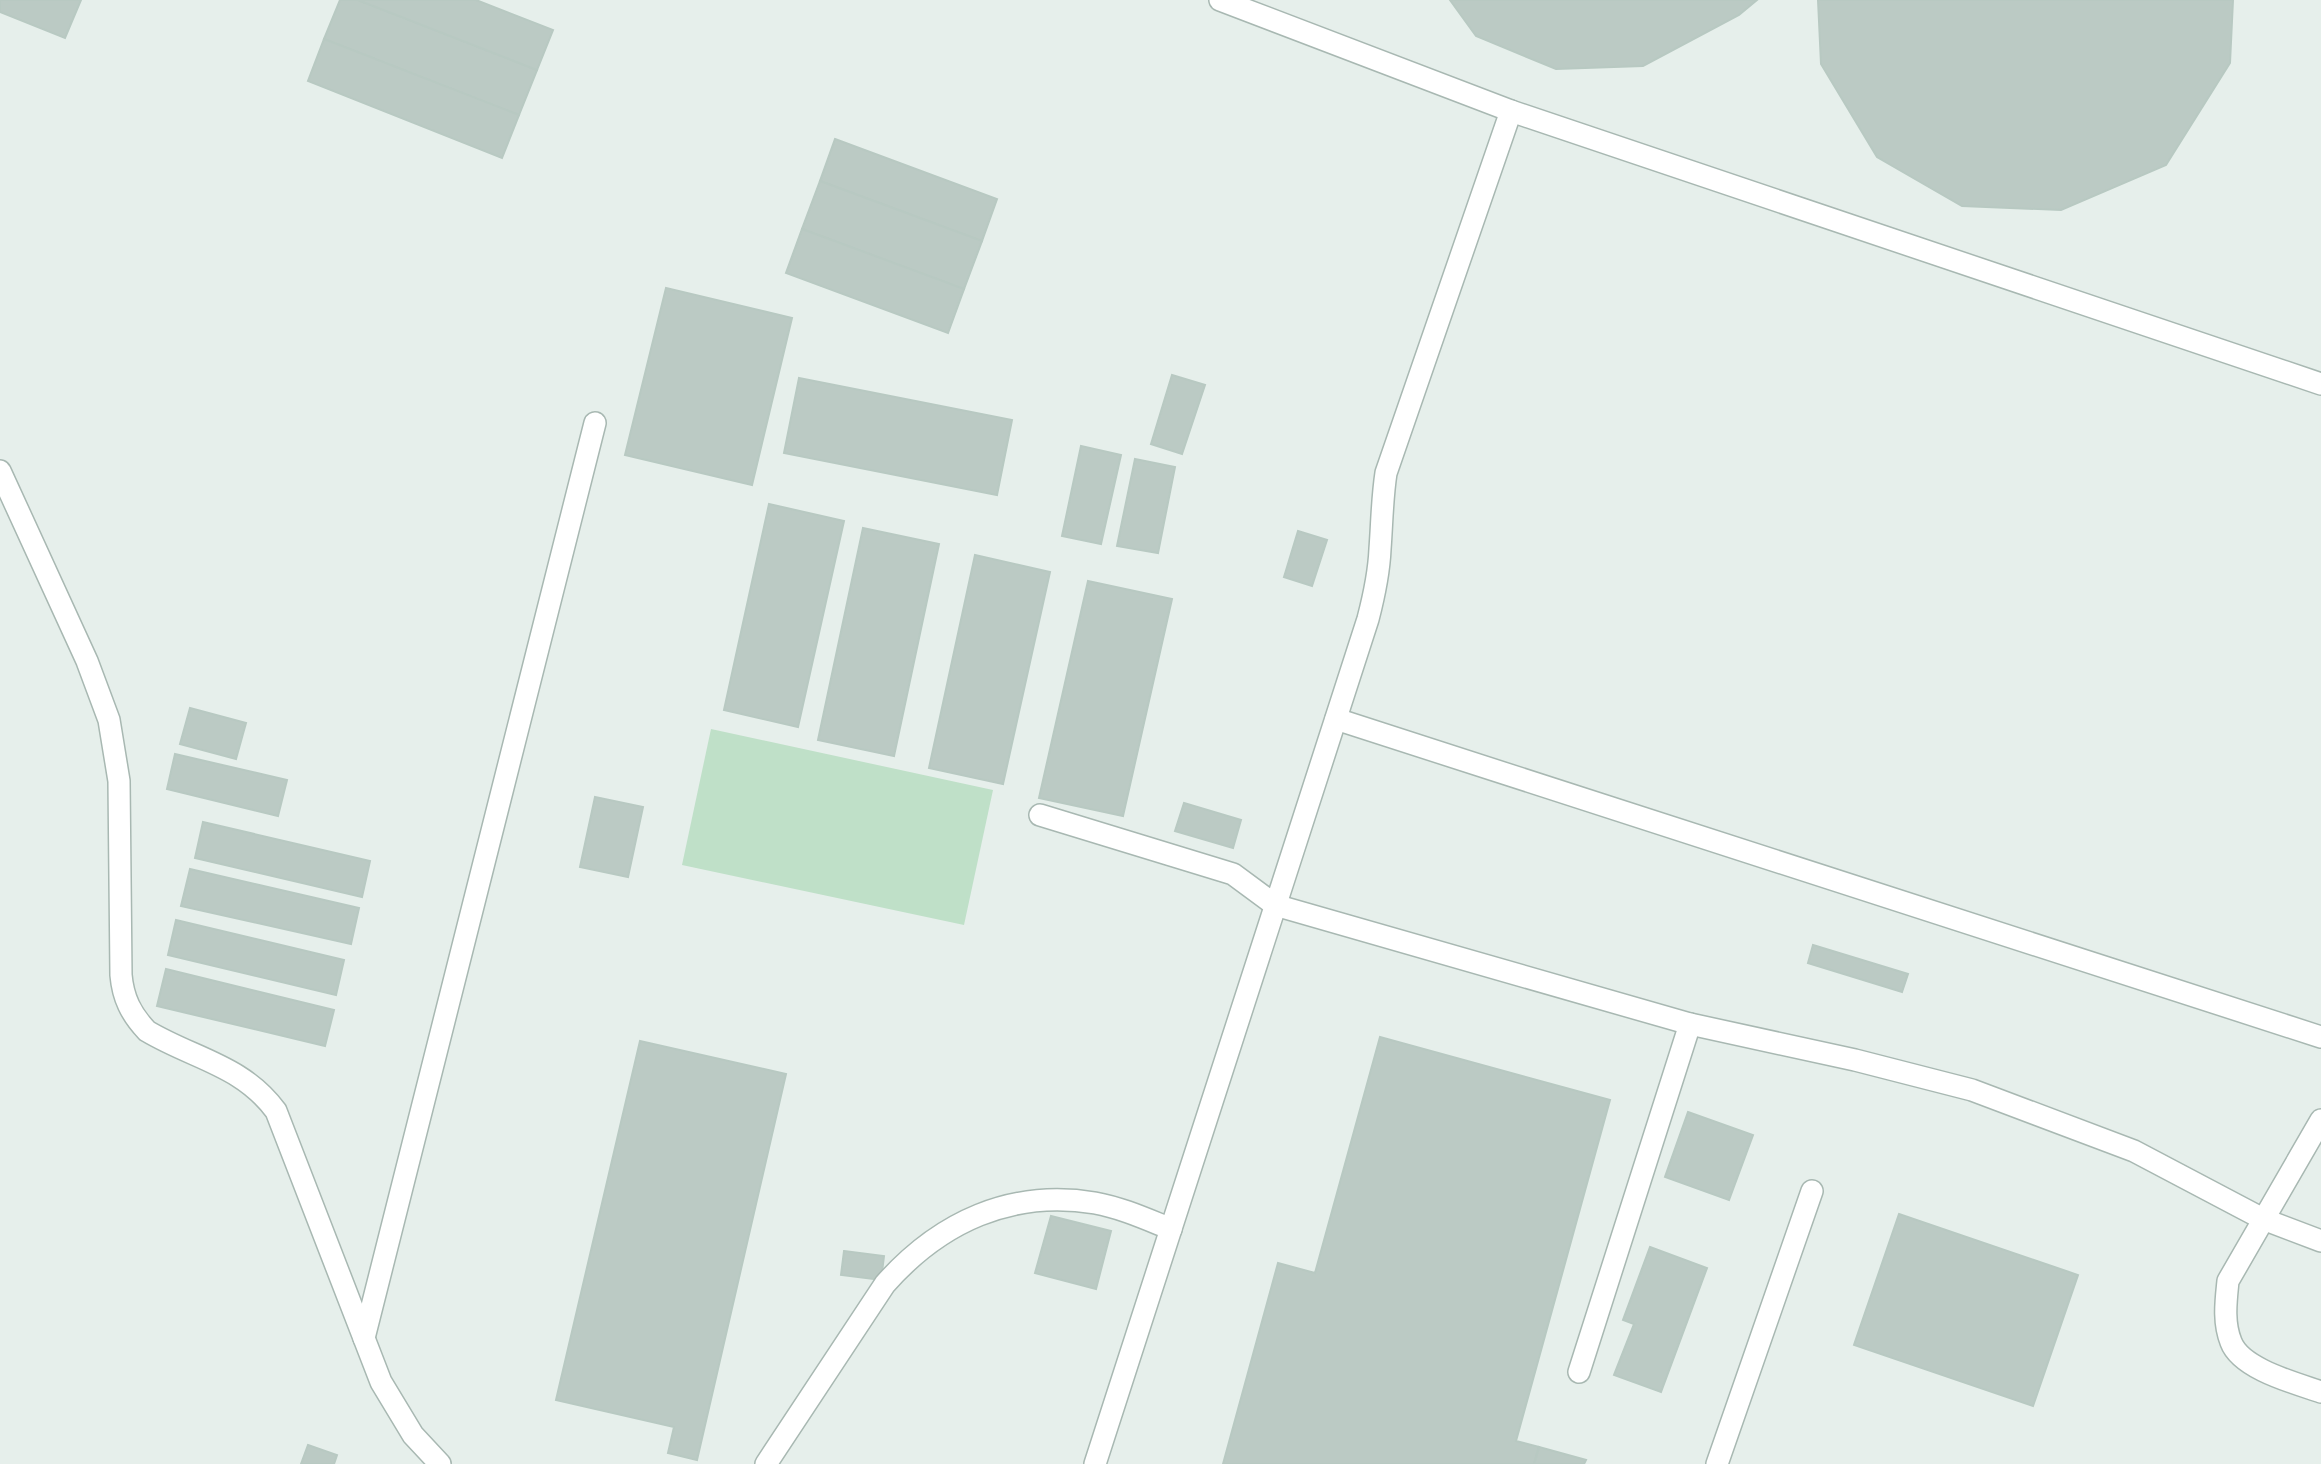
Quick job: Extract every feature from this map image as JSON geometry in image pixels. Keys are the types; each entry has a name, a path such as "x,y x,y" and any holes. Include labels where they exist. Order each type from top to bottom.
{"street":[{"path":"1220,0 1511,111 2321,384"},
{"path":"1095,1464 1368,619 1376,589 1386,473 1511,111"},
{"path":"364,1338 595,423"},
{"path":"0,471 87,661 109,720 119,781 121,975 127,1005 147,1031 248,1081 264,1095 276,1111 381,1382 414,1435 440,1464"},
{"path":"1336,719 2321,1037"},
{"path":"1040,815 1233,874 1275,905 1690,1024 1855,1059 1972,1090 2134,1151 2263,1219 2321,1241"},
{"path":"1578,1372 1690,1024"},
{"path":"2321,1120 2228,1281 2225,1309 2231,1345 2247,1362 2321,1392"},
{"path":"1717,1464 1812,1191"},
{"path":"766,1464 885,1284 928,1242 952,1227 1007,1205 1066,1200 1096,1203 1124,1210 1171,1230"}],"green space":[{"path":"711,729 993,790 964,925 682,865"}],"building":[{"path":"0,0 81,0 65,38 0,12"},
{"path":"340,0 358,0 537,70 519,115 324,39"},
{"path":"358,0 476,0 553,30 537,70"},
{"path":"1450,0 1757,0 1739,15 1643,66 1556,69 1476,36"},
{"path":"1818,0 2233,0 2230,63 2166,165 2061,210 1962,206 1877,157 1821,64"},
{"path":"324,39 519,115 502,158 308,81"},
{"path":"835,139 997,199 982,241 820,181"},
{"path":"820,181 982,241 964,289 802,229"},
{"path":"802,229 964,289 948,333 786,273"},
{"path":"666,288 792,318 752,485 625,455"},
{"path":"1172,375 1205,385 1182,454 1151,444"},
{"path":"799,378 1012,420 997,495 784,453"},
{"path":"1081,446 1121,455 1101,544 1062,536"},
{"path":"1135,459 1175,467 1158,553 1117,546"},
{"path":"769,504 844,521 798,727 724,710"},
{"path":"863,528 939,544 894,756 818,740"},
{"path":"1298,531 1327,540 1312,586 1284,577"},
{"path":"975,555 1050,572 1003,784 929,768"},
{"path":"1088,581 1172,599 1123,816 1039,798"},
{"path":"190,708 246,723 236,759 180,744"},
{"path":"175,754 287,780 278,816 167,789"},
{"path":"595,797 643,807 628,877 580,867"},
{"path":"1184,803 1241,820 1233,848 1175,831"},
{"path":"203,822 370,861 362,897 195,858"},
{"path":"190,869 359,908 351,944 181,906"},
{"path":"176,920 344,960 336,995 168,955"},
{"path":"1813,945 1908,974 1902,992 1808,963"},
{"path":"166,969 334,1010 325,1046 157,1006"},
{"path":"1380,1037 1610,1100 1516,1441 1539,1447 1534,1464 1223,1464 1278,1263 1315,1273"},
{"path":"640,1041 786,1074 697,1460 668,1453 674,1427 556,1400"},
{"path":"1688,1112 1753,1135 1729,1200 1665,1177"},
{"path":"1899,1214 2078,1275 2033,1406 1854,1345"},
{"path":"1051,1216 1111,1231 1096,1289 1035,1273"},
{"path":"1650,1247 1707,1268 1661,1392 1614,1375 1634,1324 1623,1320"},
{"path":"844,1251 884,1256 881,1280 841,1275"},
{"path":"308,1445 337,1455 334,1464 301,1464"},
{"path":"1539,1447 1586,1460 1584,1464 1534,1464"}]}
